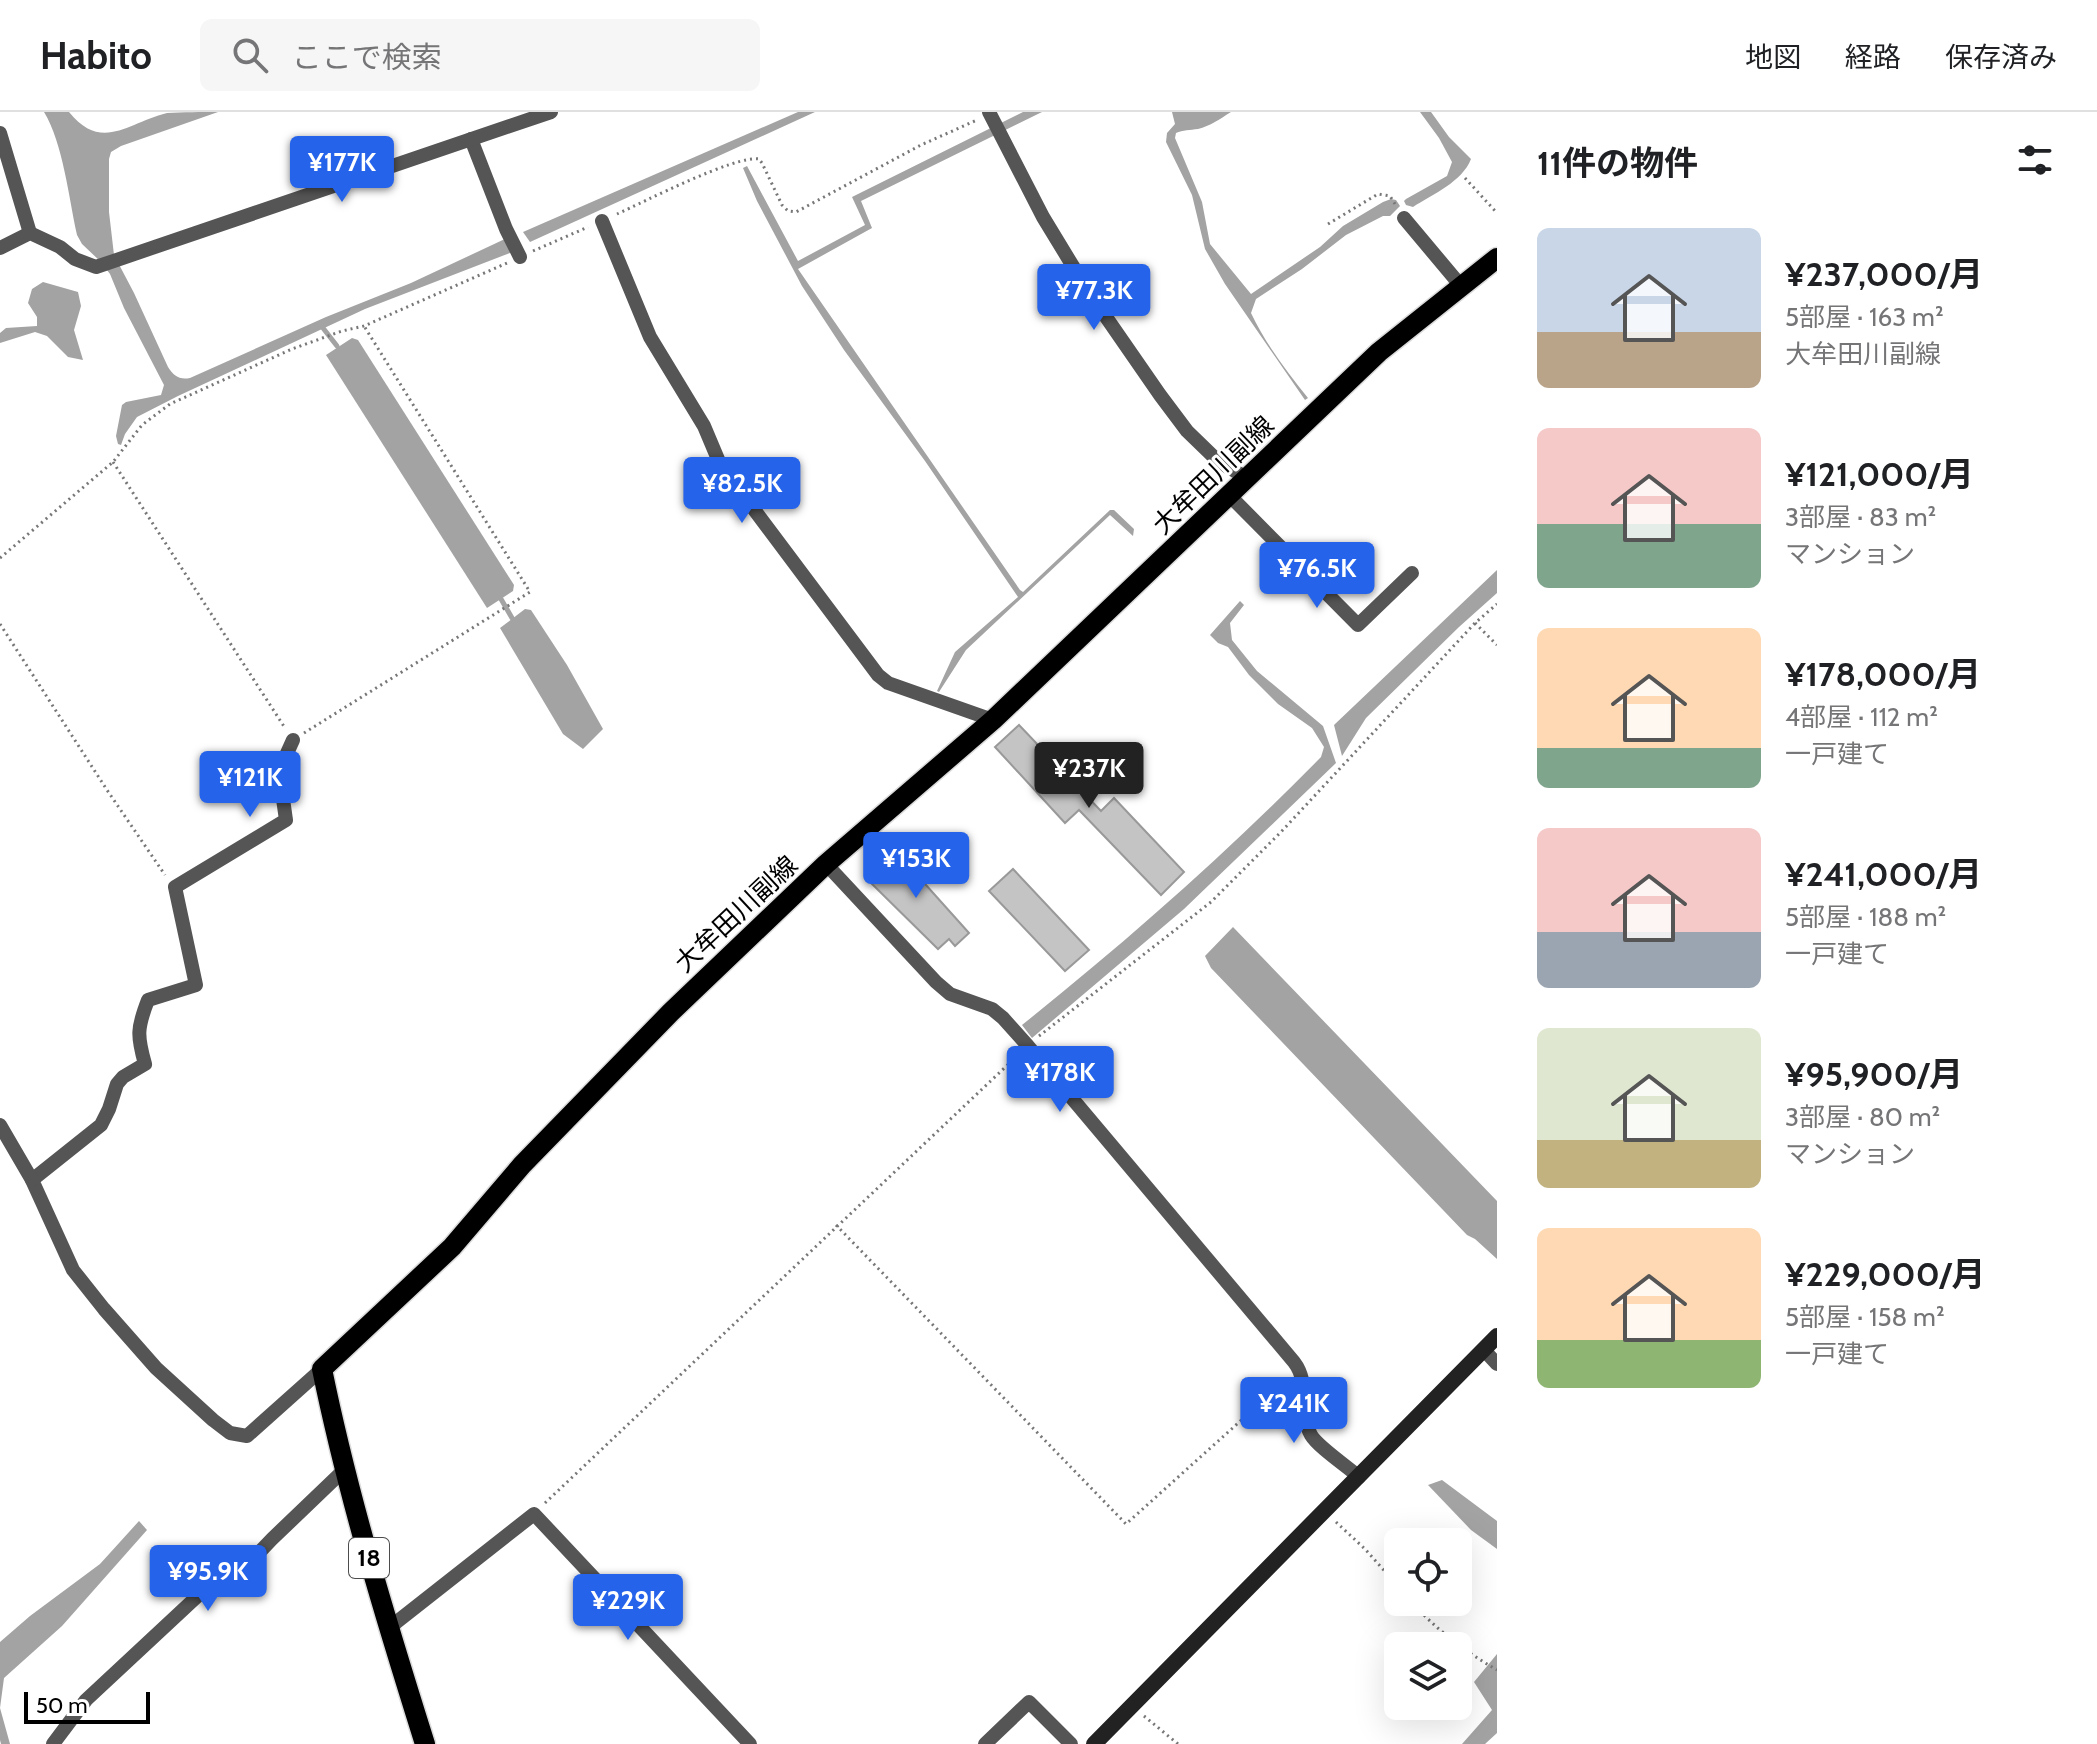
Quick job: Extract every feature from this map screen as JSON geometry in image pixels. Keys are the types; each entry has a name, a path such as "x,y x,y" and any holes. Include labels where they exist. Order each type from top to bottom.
{"main road":[{"name":"大牟田川副線","path":"322,1369 452,1247 522,1165 660,1023 826,864 993,720 1379,352 1497,258"},
{"name":"18","path":"322,1369 344,1470 425,1744"}],"street":[{"path":"0,133 30,233 60,247 75,259 96,267 551,112"},
{"path":"990,115 1043,217 1088,291 1160,395 1187,431 1219,462 1247,478"},
{"path":"471,139 518,253"},
{"path":"1404,218 1461,286"},
{"path":"602,221 650,337 704,426 720,464 878,675 888,683 993,720"},
{"path":"0,248 30,233"},
{"path":"1229,495 1358,625 1412,573"},
{"path":"32,1180 101,1125 117,1084 145,1064 139,1043 139,1024 148,1000 196,985 175,887 286,820 279,771 293,740"},
{"path":"826,864 936,982 950,994 992,1009 1028,1046 1299,1369 1304,1380 1306,1422 1312,1437 1359,1477"},
{"path":"0,1125 32,1180 73,1270 156,1368 230,1433 247,1436 322,1369"},
{"path":"1094,1744 1497,1336"},
{"path":"1484,1350 1497,1364"},
{"path":"53,1744 86,1700 203,1591 227,1586 344,1470"},
{"path":"389,1628 534,1514 750,1744"},
{"path":"985,1744 1029,1702 1071,1744"}],"path":[{"path":"0,558 113,462 142,425 170,404 292,349 364,326 518,253 602,221 730,164 759,159 782,205 788,211 796,212 921,145 990,115"},
{"path":"1465,178 1497,213"},
{"path":"1328,224 1378,194 1390,196 1404,218"},
{"path":"113,462 293,740 530,592 364,326"},
{"path":"534,1514 1028,1046 1211,902 1281,832 1475,623 1497,604"},
{"path":"1475,623 1497,645"},
{"path":"0,624 147,851 175,887"},
{"path":"836,1225 1126,1524 1299,1369"},
{"path":"1325,1512 1384,1570"},
{"path":"1425,1616 1497,1670"},
{"path":"1132,1705 1178,1744"}],"shaded area":[{"path":"44,112 69,112 81,124 104,133 167,113 218,112 121,146 111,152 109,159 109,212 114,255 168,367 180,378 190,378 507,238 515,251 365,309 178,396 137,417 121,445 116,436 122,405 161,395 164,385 110,274 77,235 61,155"},
{"path":"798,112 815,112 530,242 523,232"},
{"path":"1023,112 1042,112 861,201 872,228 798,269 1020,590 1023,592 1110,510 1114,510 1134,529 1133,536 1110,515 966,650 939,692 955,652 1018,597 802,286 743,168 747,166 798,261 865,225 852,197"},
{"path":"1172,112 1231,112 1202,128 1176,133 1175,138 1202,202 1210,244 1251,294 1320,247 1343,226 1383,202 1396,200 1400,206 1390,216 1383,216 1346,235 1256,299 1251,313 1277,357 1308,398 1305,400 1225,284 1205,249 1192,195 1166,142 1167,133 1175,124"},
{"path":"1420,112 1431,112 1449,137 1471,159 1454,181 1413,207 1404,201 1447,176 1452,162"},
{"path":"43,282 78,292 81,306 74,330 83,360 68,357 47,336 35,332 0,343 0,333 6,328 37,326 37,317 28,303 32,289"},
{"path":"352,338 358,340 514,585 513,591 487,608 326,355"},
{"path":"1497,570 1497,593 1366,718 1342,756 1334,725"},
{"path":"1240,601 1244,605 1230,623 1232,640 1257,671 1323,726 1336,763 1184,909 1032,1038 1022,1025 1176,896 1321,757 1324,747 1312,728 1278,704 1249,675 1228,647 1210,635"},
{"path":"525,609 531,610 567,665 603,729 583,749 563,734 500,628"},
{"path":"1233,927 1497,1201 1497,1259 1467,1235 1211,968 1205,956"},
{"path":"1442,1480 1497,1521 1497,1549 1472,1531 1428,1485"},
{"path":"139,1521 147,1530 62,1626 4,1678 0,1708 0,1642 100,1564"},
{"path":"1497,1654 1497,1733 1485,1744 1462,1744 1492,1710 1474,1682"},
{"path":"0,1708 10,1744 1,1744"}],"building":[{"path":"1019,725 1101,811 1114,798 1184,872 1161,895 1079,810 1065,823 995,747"},
{"path":"891,846 969,933 955,946 949,939 938,949 866,878 881,866 875,858"},
{"path":"1013,869 1089,950 1065,971 989,891"}],"waterway":[{"path":"323,328 337,346"},
{"path":"501,599 512,618"}]}
